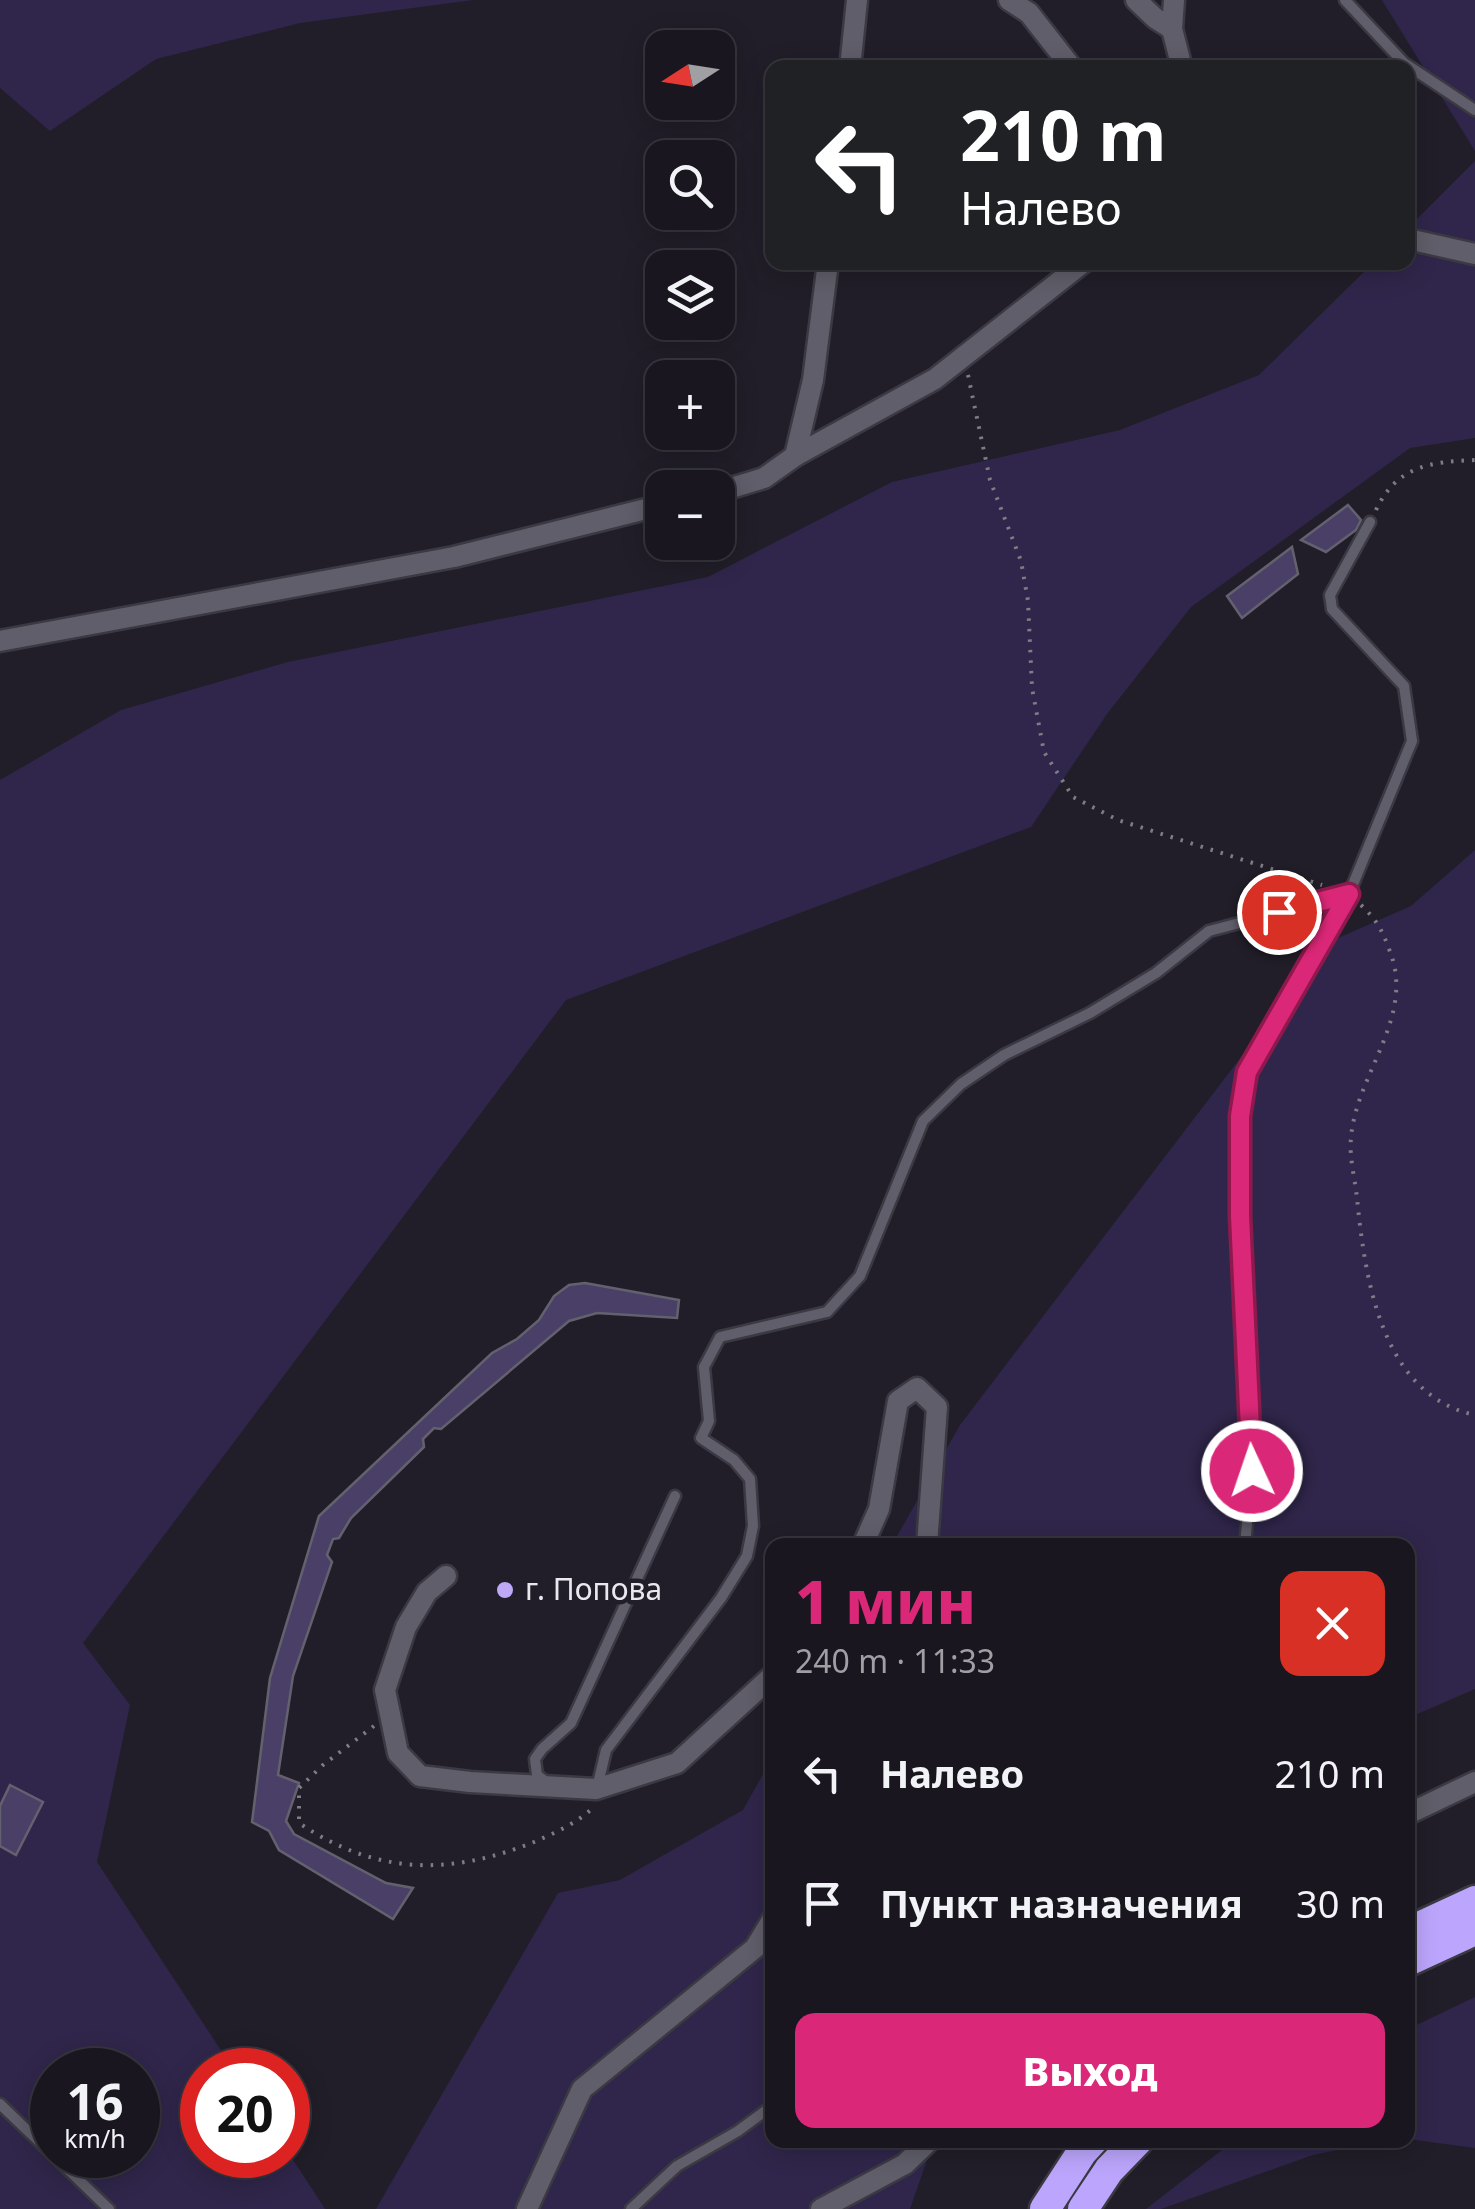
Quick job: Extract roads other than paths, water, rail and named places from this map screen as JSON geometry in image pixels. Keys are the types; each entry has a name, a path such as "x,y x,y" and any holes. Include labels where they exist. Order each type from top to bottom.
{"highway":[{"path":"1415,1929 1475,1901"},
{"path":"1415,1958 1475,1930"},
{"path":"1045,2209 1086,2148"},
{"path":"1083,2209 1131,2148"}],"street":[{"path":"851,60 856,0"},
{"path":"1008,0 1030,13 1066,60"},
{"path":"1136,0 1172,29"},
{"path":"1174,0 1172,29 1180,60"},
{"path":"1415,241 1475,254"},
{"path":"795,456 813,380 827,270"},
{"path":"735,487 764,478 795,456 935,378 1074,270"},
{"path":"0,641 454,556 645,508"},
{"path":"866,1538 879,1509 898,1401 916,1388 937,1407 927,1538"},
{"path":"446,1576 427,1592 406,1627 385,1690 398,1753 420,1776 596,1789 677,1764 765,1682"},
{"path":"1415,1811 1475,1782"},
{"path":"527,2209 582,2089 754,1948 765,1931"},
{"path":"821,2209 905,2164 922,2148"}],"lane":[{"path":"1344,0 1401,60"},
{"path":"1415,70 1475,110"},
{"path":"1247,1538 1252,1471 1240,1216 1242,1101 1247,1072 1349,894 1412,741 1404,686 1332,608 1330,595 1370,522"},
{"path":"596,1789 606,1750 722,1598 747,1556 754,1526 750,1479 734,1460 702,1438 709,1420 704,1367 720,1337 827,1312 860,1276 923,1121 961,1084 1004,1055 1090,1013 1156,973 1209,931 1349,894"},
{"path":"554,1788 537,1776 535,1759 571,1723 676,1496"},
{"path":"0,2104 30,2133"},
{"path":"631,2209 677,2166 765,2111"},
{"path":"77,2178 109,2209"}],"place":[{"name":"г. Попова","path":"505,1590"}]}
